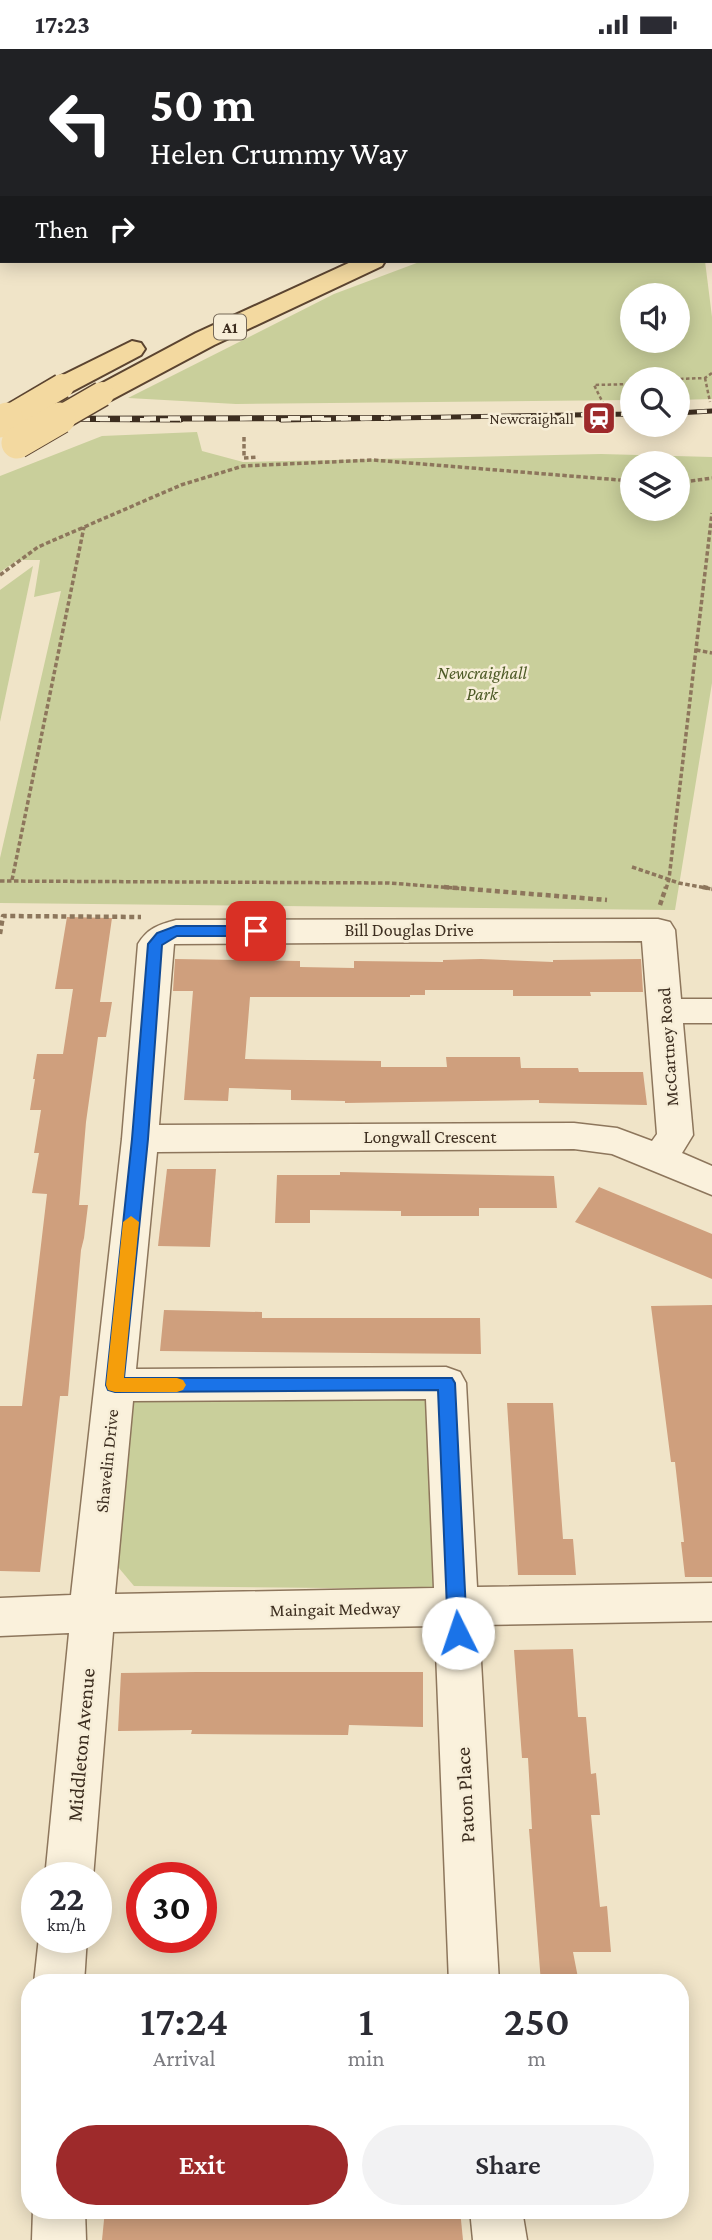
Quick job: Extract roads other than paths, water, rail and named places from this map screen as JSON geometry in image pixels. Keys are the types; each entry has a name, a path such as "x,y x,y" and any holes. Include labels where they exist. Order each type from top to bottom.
{"main road":[{"name":"A1","path":"6,439 102,394 205,339 371,263"},
{"name":"A1","path":"6,439 62,386 157,336"}],"street":[{"name":"Bill Douglas Drive","path":"162,936 176,931 655,913"},
{"name":"McCartney Road","path":"655,913 666,1011 675,1135 660,1159"},
{"name":"Shavelin Drive","path":"93,1613 140,1139 155,944 162,936"},
{"path":"666,1011 712,1011"},
{"name":"Longwall Crescent","path":"140,1139 574,1136 617,1141 712,1181"},
{"name":"Paton Place","path":"115,1385 446,1383 474,1974"},
{"name":"Maingait Medway","path":"0,1617 712,1602"},
{"name":"Middleton Avenue","path":"70,1862 93,1613"},
{"path":"60,1974 62,1953"},
{"path":"59,2219 59,2240"},
{"path":"497,2219 500,2240"}],"railway":[{"path":"690,412 712,411"},
{"path":"281,420 620,414"},
{"path":"181,420 0,419 389,418"}],"place":[{"name":"Newcraighall","path":"599,418"}],"park label":[{"name":"Newcraighall Park","path":"482,684"}]}
